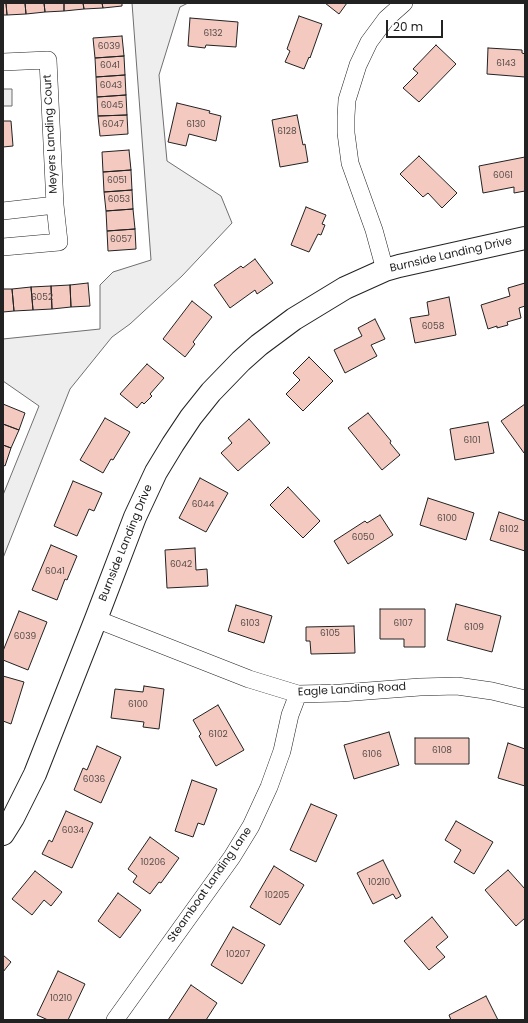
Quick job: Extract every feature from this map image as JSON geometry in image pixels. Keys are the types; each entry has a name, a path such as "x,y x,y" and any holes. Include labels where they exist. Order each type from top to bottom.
{"street":[{"path":"385,270 374,230 350,163 346,133 347,100 358,65 369,42 386,19 404,3"},
{"name":"Meyers Landing Court","path":"3,62 48,60 55,205 59,242 3,247"},
{"name":"Meyers Landing Court","path":"3,211 55,205"},
{"name":"Burnside Landing Drive","path":"3,834 13,818 35,774 96,619 134,517 156,472 173,444 191,417 208,396 241,361 259,345 294,319 345,288 385,270 399,266 525,238"},
{"name":"Eagle Landing Road","path":"96,619 249,679 298,694 457,686 492,691 525,699"},
{"name":"Steamboat Landing Lane","path":"115,1020 232,857 251,826 269,787 282,751 290,715 298,694"}],"shaded area":[{"path":"132,3 188,3 180,7 159,75 167,161 221,196 232,223 182,276 130,324 112,337 70,389 3,558 3,495 39,406 3,381 3,339 100,329 100,285 113,272 151,260"},
{"path":"3,89 12,89 12,106 3,106"}],"building":[{"path":"3,3 6,3 7,15 3,15"},
{"path":"6,3 25,3 26,14 7,15"},
{"path":"25,3 44,3 45,12 26,14"},
{"path":"44,3 64,3 64,11 45,12"},
{"path":"64,3 83,3 84,9 64,11"},
{"path":"83,3 102,3 103,8 84,9"},
{"path":"102,3 122,3 122,6 103,8"},
{"path":"325,3 347,3 339,14"},
{"path":"299,16 322,24 310,58 309,57 304,69 285,62 290,51 287,49"},
{"path":"190,18 238,22 236,47 206,45 205,48 188,46"},
{"path":"122,36 124,56 95,58 93,38"},
{"path":"436,45 456,64 419,102 403,88 418,73 413,69"},
{"path":"488,48 522,50 522,53 525,54 525,77 487,74"},
{"path":"124,56 125,75 96,77 95,58"},
{"path":"125,75 126,95 97,97 96,77"},
{"path":"126,95 127,115 98,116 97,97"},
{"path":"177,103 210,111 209,113 221,116 216,141 189,134 186,146 168,142"},
{"path":"127,115 128,134 100,136 98,116"},
{"path":"297,115 308,162 280,167 272,120"},
{"path":"3,121 11,121 13,146 3,147"},
{"path":"129,150 131,170 103,172 102,152"},
{"path":"419,156 457,193 442,208 428,193 423,197 400,174"},
{"path":"525,157 525,191 514,193 514,187 483,193 479,166"},
{"path":"131,170 132,190 104,192 103,172"},
{"path":"132,190 133,209 106,211 104,192"},
{"path":"306,207 326,215 322,224 325,225 321,235 318,234 309,252 291,245"},
{"path":"133,209 135,229 107,231 106,211"},
{"path":"135,229 136,249 108,251 107,231"},
{"path":"255,259 273,283 257,294 255,290 230,308 214,285 241,266 243,268"},
{"path":"88,283 90,306 71,307 70,285"},
{"path":"525,283 525,306 519,308 521,318 507,322 508,325 488,329 481,305 510,296 508,288"},
{"path":"70,285 71,307 52,309 51,286"},
{"path":"51,286 52,309 33,310 31,287"},
{"path":"31,287 33,310 14,311 12,289"},
{"path":"3,289 12,289 14,311 3,312"},
{"path":"449,297 456,335 415,343 410,318 429,315 427,302"},
{"path":"192,301 212,317 193,342 195,344 185,357 163,339"},
{"path":"375,319 385,339 371,345 377,356 345,373 334,350 362,336 358,328"},
{"path":"309,357 333,381 303,411 286,394 300,380 293,373"},
{"path":"147,364 164,378 150,394 152,396 144,404 142,402 137,408 120,394"},
{"path":"3,404 25,413 19,430 3,424"},
{"path":"525,404 525,452 524,453 501,421"},
{"path":"368,413 391,441 390,443 400,455 382,470 348,428"},
{"path":"105,418 130,432 113,460 111,459 103,473 80,460"},
{"path":"249,419 270,443 238,471 221,453 232,443 228,438"},
{"path":"488,422 494,453 455,460 450,429"},
{"path":"3,424 19,430 11,448 3,445"},
{"path":"3,445 11,448 5,466 3,465"},
{"path":"200,478 228,493 206,532 179,518"},
{"path":"73,481 102,493 94,511 89,509 77,536 54,526"},
{"path":"288,487 320,521 303,538 270,505"},
{"path":"428,498 474,513 466,540 420,525"},
{"path":"499,512 525,521 525,551 490,540"},
{"path":"380,515 393,535 348,564 334,541 365,521 367,523"},
{"path":"51,545 77,556 67,580 65,579 57,600 32,590"},
{"path":"195,548 196,570 207,569 208,586 167,588 165,550"},
{"path":"456,604 501,616 492,652 447,640"},
{"path":"236,605 272,616 264,643 228,631"},
{"path":"380,609 425,609 425,647 404,647 404,639 380,639"},
{"path":"19,611 47,622 28,670 3,660 3,651"},
{"path":"354,626 355,653 311,654 310,641 306,641 306,627"},
{"path":"3,676 24,682 11,724 3,721"},
{"path":"144,686 164,689 159,729 143,727 144,722 111,718 115,689 143,692"},
{"path":"218,705 244,750 216,766 199,736 201,734 193,720"},
{"path":"389,732 399,765 354,779 344,745"},
{"path":"415,738 469,738 469,764 415,764"},
{"path":"508,743 525,749 525,786 498,778"},
{"path":"97,746 121,757 101,803 74,790 83,768 87,770"},
{"path":"192,780 217,789 204,825 198,823 193,837 175,831"},
{"path":"311,804 337,815 316,862 290,850"},
{"path":"66,811 93,823 72,868 42,854 49,840 52,842"},
{"path":"456,821 493,842 474,874 454,862 461,850 445,840"},
{"path":"150,837 179,858 161,883 159,882 150,894 133,882 137,876 128,869"},
{"path":"383,860 401,896 396,899 393,894 373,904 357,873"},
{"path":"274,866 304,885 280,925 250,907"},
{"path":"508,870 525,889 525,918 516,926 485,890"},
{"path":"35,871 62,892 51,906 44,900 32,915 12,899"},
{"path":"118,893 141,910 120,938 98,921"},
{"path":"432,917 448,937 436,947 445,957 429,970 404,941"},
{"path":"233,927 265,945 242,984 211,965"},
{"path":"3,955 11,962 3,972"},
{"path":"58,971 85,984 68,1020 48,1020 37,1015"},
{"path":"191,985 217,1003 206,1020 168,1020"},
{"path":"486,996 498,1020 451,1020 449,1015"}]}
